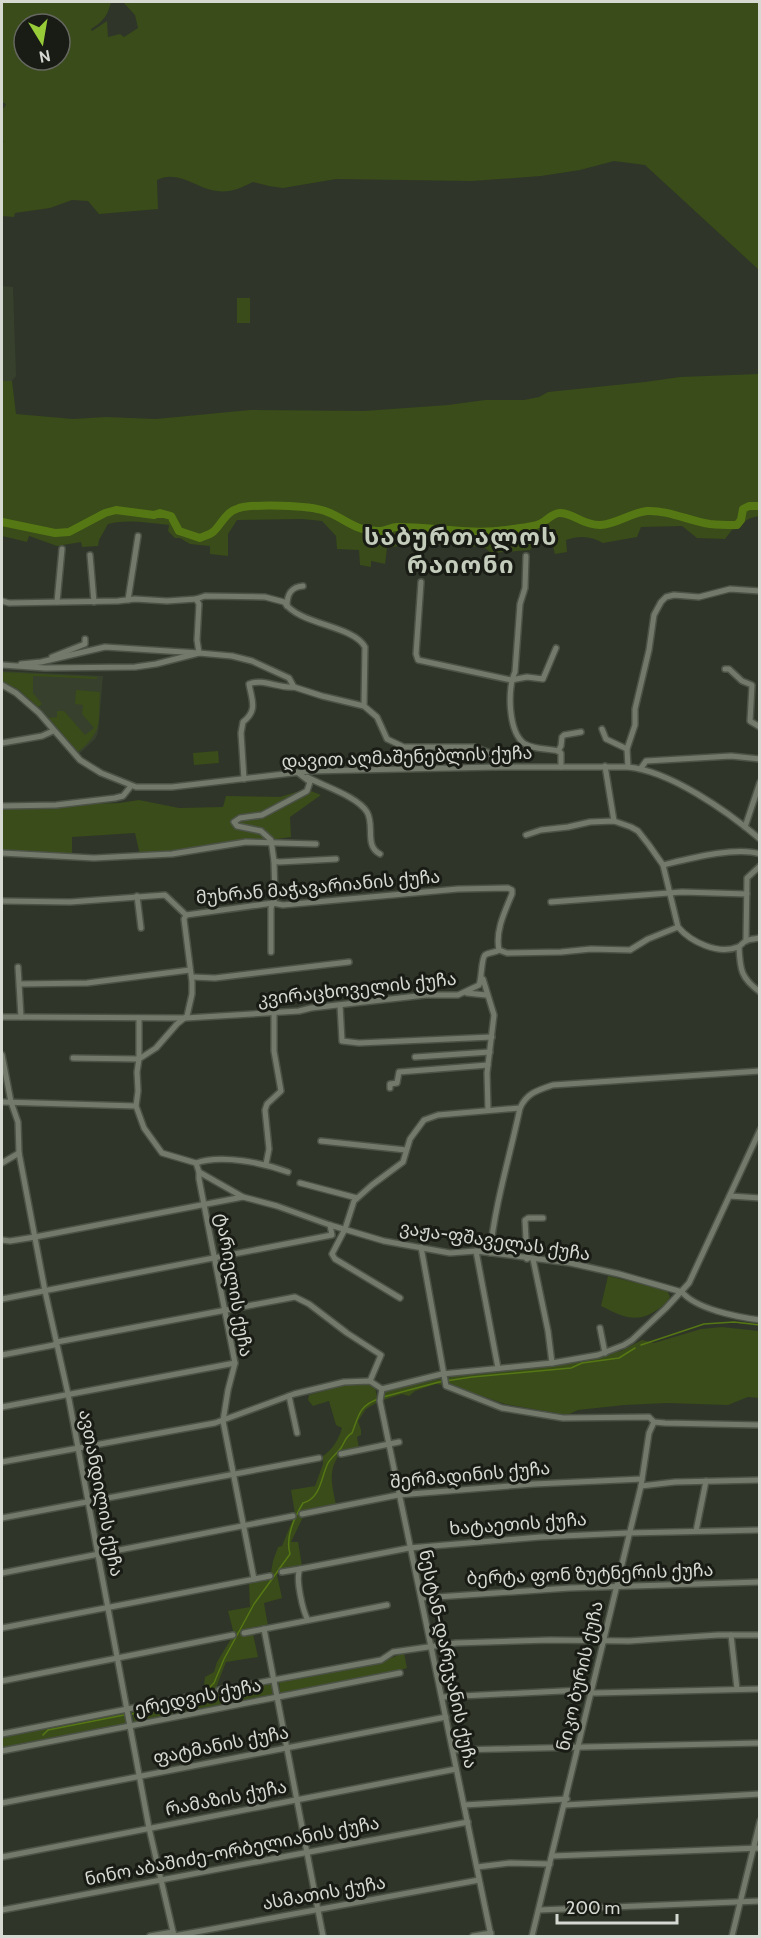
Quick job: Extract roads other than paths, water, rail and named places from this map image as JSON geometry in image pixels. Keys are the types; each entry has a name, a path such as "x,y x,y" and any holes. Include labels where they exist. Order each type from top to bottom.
{"street":[{"path":"128,600 138,536"},
{"path":"57,602 62,549"},
{"path":"90,555 94,602"},
{"path":"526,556 525,588 520,604 515,672 511,680 511,714 518,738 531,746 561,753 561,767"},
{"path":"421,582 416,654 418,660 511,680 528,677 543,679 556,648"},
{"path":"288,608 289,594 292,589 303,586"},
{"path":"628,767 627,749 635,725 635,709 649,650 654,615 661,602 666,597 674,595 699,597 730,589 759,591"},
{"path":"2,601 9,603 94,602 195,599 205,596 265,597 284,602 297,614 363,643 364,706"},
{"path":"195,599 199,604 197,640 199,653"},
{"path":"30,662 72,650 85,644 85,639"},
{"path":"12,665 49,660 105,647 199,653 232,656 252,661 289,678 294,687"},
{"path":"2,664 45,668 135,667 199,653"},
{"path":"725,669 729,669 742,681 752,685 750,721 759,727"},
{"path":"244,779 243,722 250,717 254,708 249,684 254,682 294,687 364,706 377,717 387,739 392,742 404,747 474,747 490,753 496,767"},
{"name":"დავით აღმაშენებლის ქუჩა","path":"2,685 16,693 39,713 81,760 100,773 131,786 148,788 297,772 496,767 641,768 663,775 745,827 759,839"},
{"path":"602,729 606,739 627,749"},
{"path":"2,743 42,736 53,731"},
{"path":"558,751 561,746 561,737 581,732"},
{"path":"641,768 646,761 731,756 759,759"},
{"path":"605,766 614,821"},
{"path":"271,952 271,908 275,898 272,843 264,833 237,826 234,822 240,818 262,814 307,791 310,782 297,772"},
{"path":"297,772 354,800 367,812 371,841 374,850 380,854"},
{"path":"745,827 759,782"},
{"path":"2,806 56,805 115,798 123,796 131,786"},
{"path":"526,835 541,830 590,822 614,821 624,824 638,831 663,866 678,927 684,933 711,948 739,947 746,941 759,938"},
{"path":"2,853 94,858 172,854 246,842 316,844"},
{"path":"663,866 726,853 751,851 759,854"},
{"path":"274,861 336,859"},
{"path":"746,941 747,878 759,866"},
{"name":"მუხრან მაჭავარიანის ქუჩა","path":"2,901 70,902 165,895 186,915 273,903 292,905 458,889 508,888 512,890 512,894 502,917 498,938 499,950"},
{"path":"551,902 682,892 747,894"},
{"path":"137,896 141,928"},
{"path":"73,1058 139,1059 156,1048 177,1024 186,1018 192,994 192,977 184,919 186,915"},
{"path":"499,950 507,953 591,949 630,950 648,939 678,927"},
{"path":"739,947 744,979 756,987 759,992"},
{"name":"კვირაცხოველის ქუჩა","path":"21,1017 186,1018 274,1013 465,993 479,985 483,976 482,960 485,956 499,950"},
{"path":"192,977 215,978 349,962"},
{"path":"2,1017 21,1017 18,967"},
{"path":"20,984 87,983 190,970"},
{"path":"483,976 486,995 494,1015 488,1065 488,1110"},
{"path":"465,993 486,995"},
{"path":"340,1005 342,1041 359,1043 492,1037"},
{"path":"266,1164 269,1149 265,1110 267,1104 281,1091 274,1051 274,1013"},
{"path":"139,1018 136,1106 144,1128 162,1152 196,1163 214,1161 266,1164 288,1172"},
{"path":"415,1057 490,1052"},
{"name":"ავთანდილის ქუჩა","path":"2,1055 11,1102 18,1122 19,1153 45,1291 68,1394 149,1828 174,1935"},
{"path":"390,1088 390,1083 397,1083 399,1072 488,1065"},
{"path":"490,1253 496,1208 520,1108 524,1099 532,1092 553,1085 759,1071"},
{"path":"2,1102 136,1106"},
{"path":"400,1298 335,1259 332,1254 345,1229 352,1205 357,1197 396,1169 403,1161 417,1127 427,1117 520,1108"},
{"path":"2,1462 223,1421 249,1409 289,1396 344,1382 370,1381 382,1389 443,1376 552,1363 605,1353 632,1340 689,1283 759,1130"},
{"path":"321,1141 406,1150"},
{"path":"2,1163 19,1153"},
{"path":"196,1163 199,1173"},
{"name":"ვაჟა-ფშაველას ქუჩა","path":"199,1173 243,1197 384,1241 450,1252 476,1251 580,1265 681,1292 686,1298 711,1309 759,1320"},
{"name":"ტარიელის ქუჩა","path":"199,1173 235,1363 223,1421 254,1579"},
{"path":"300,1183 357,1197"},
{"path":"730,1196 759,1198"},
{"path":"2,1240 35,1237 243,1197"},
{"path":"543,1218 525,1220 530,1259 548,1331 552,1363"},
{"path":"330,1225 332,1235"},
{"path":"2,1299 332,1235 339,1239"},
{"path":"421,1247 446,1386 502,1408 563,1418 649,1418 654,1422 759,1425"},
{"path":"476,1251 498,1368"},
{"path":"2,1355 54,1345 57,1342 295,1297 309,1304 346,1333 381,1355 370,1381"},
{"path":"600,1328 605,1353"},
{"path":"2,1407 235,1363"},
{"name":"ნესტან-დარეჯანის ქუჩა","path":"382,1389 380,1398 398,1495 422,1598 491,1935"},
{"path":"289,1396 297,1433"},
{"name":"ნიკო ბურის ქუჩა","path":"532,1936 617,1587 641,1482 649,1433 654,1422"},
{"path":"341,1454 399,1442"},
{"path":"2,1518 319,1458"},
{"name":"შერმადინის ქუჩა","path":"302,1514 398,1495 534,1484 759,1480"},
{"path":"696,1532 706,1481"},
{"path":"2,1573 293,1516"},
{"name":"ხატაეთის ქუჩა","path":"282,1572 409,1548 540,1537 759,1530"},
{"path":"300,1569 297,1575 303,1610 308,1620"},
{"path":"2,1628 270,1576"},
{"name":"ბერტა ფონ ზუტნერის ქუჩა","path":"422,1598 759,1582"},
{"path":"244,1633 387,1605"},
{"path":"264,1629 323,1936"},
{"path":"2,1681 233,1635"},
{"path":"731,1635 737,1689"},
{"name":"ერედვის ქუჩა","path":"219,1690 381,1660 393,1652 431,1645 491,1641 648,1641 679,1637 759,1635"},
{"name":"ერედვის ქუჩა","path":"2,1751 400,1673"},
{"path":"442,1697 582,1690 591,1692 759,1689"},
{"name":"ერედვის ქუჩა","path":"2,1734 193,1696"},
{"name":"ფატმანის ქუჩა","path":"2,1803 446,1717"},
{"path":"453,1750 759,1743"},
{"name":"რამაზის ქუჩა","path":"2,1857 456,1769"},
{"path":"464,1805 759,1794"},
{"path":"732,1936 756,1848 759,1821"},
{"name":"ნინო აბაშიძე-ორბელიანის ქუჩა","path":"2,1910 468,1822"},
{"path":"552,1856 756,1848"},
{"path":"477,1867 510,1863 550,1864"},
{"name":"ასმათის ქუჩა","path":"150,1936 174,1935 479,1880"},
{"path":"539,1910 759,1902"},
{"path":"473,1936 491,1935"}],"waterway":[{"path":"2,522 55,533 69,532 105,513 116,510 154,515 160,513 171,516 179,531 200,538 213,532 234,510 257,506 295,506 317,509 371,531 397,527 479,532 532,526 559,513 600,525 647,511 663,512 702,523 737,525 741,520 743,509 749,506 760,506"},
{"path":"641,1345 704,1324 734,1322 760,1325"},
{"path":"383,1397 439,1382 571,1368 582,1363 619,1358 635,1348"},
{"path":"132,1714 196,1701 214,1683 224,1659 254,1604 290,1554 290,1534 303,1503 314,1497 328,1463 352,1433 360,1412 378,1399"},
{"path":"43,1735 48,1730 124,1715"}],"district":[{"name":"საბურთალოს რაიონი","path":"461,550"}]}
